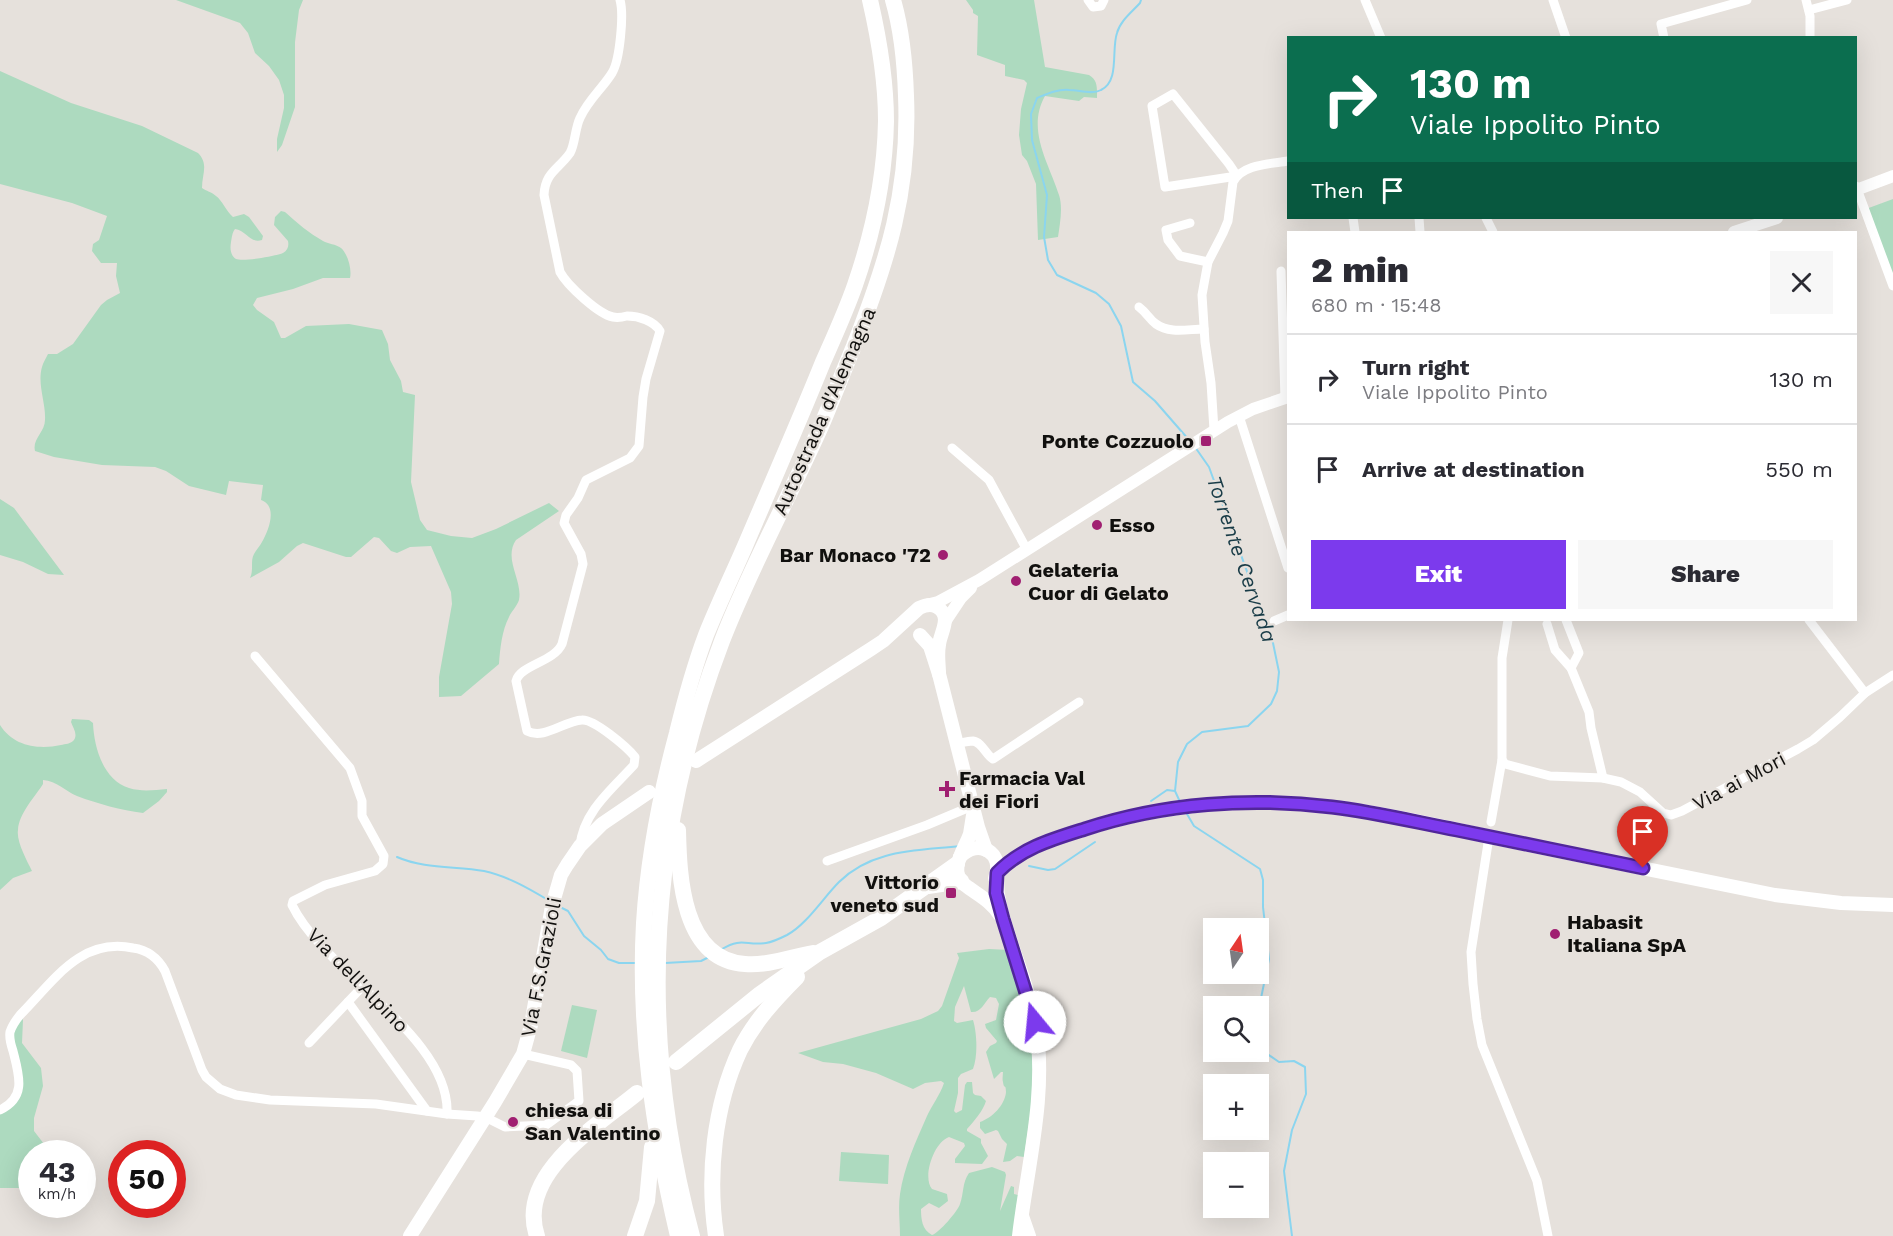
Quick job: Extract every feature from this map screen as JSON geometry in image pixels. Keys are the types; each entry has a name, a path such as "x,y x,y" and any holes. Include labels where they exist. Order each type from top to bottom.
{"highway":[{"name":"Autostrada d'Alemagna","path":"678,1236 666,1187 652,1110 645,1022 644,924 657,816 685,702 706,636 801,417 855,286 866,248 877,204 886,120 883,75 870,0"},
{"name":"Autostrada d'Alemagna","path":"692,1236 679,1185 665,1108 658,988 659,923 664,867 682,771 722,640 822,423 876,290 888,252 899,208 907,121 905,71 893,0"},
{"path":"682,771 678,820 681,888 692,922 707,946 725,960 745,964 820,952"},
{"path":"676,1062 760,994 820,952 881,918 928,886 958,860"},
{"path":"928,886 966,885"},
{"path":"716,1236 713,1169 717,1129 728,1081 741,1049 755,1025 771,1004 820,952"},
{"path":"537,1236 534,1215 537,1197 540,1184 548,1172 567,1150 637,1093"},
{"path":"635,1236 650,1186 652,1110"}],"main road":[{"path":"696,761 883,641 920,609 931,605 940,609 945,617 938,649 939,674"},
{"path":"920,609 912,622 930,646 978,827 988,850 998,864 996,893 1035,1022 1040,1071 1019,1236"},
{"path":"883,641 903,633 919,634 930,638 944,626"},
{"name":"Via F.S.Grazioli","path":"410,1236 523,1054 534,1011 549,920 556,891 567,865 591,834 616,813 648,792"},
{"path":"966,885 985,888 1011,860 1034,847 1097,825 1193,806 1251,802 1332,807 1369,813 1775,895 1841,903 1893,905"},
{"path":"972,803 972,826 958,860 957,870 966,885 992,904 1003,919"},
{"path":"958,860 970,849 1005,851 1034,847"}],"street":[{"path":"580,846 584,826 590,815 634,765 635,757 595,724 586,720 538,734 527,731 516,681 519,675 556,653 562,644 583,564 581,554 565,526 565,518 586,480 630,458 639,446 643,398 660,331 656,324 648,320 630,316 612,317 590,303 565,279 560,272 544,195 552,170 570,153 582,114 614,68 622,11 620,0"},
{"path":"1088,0 1093,7 1098,8 1104,0"},
{"path":"1365,0 1380,36"},
{"path":"1553,0 1565,36"},
{"path":"1664,36 1661,24 1747,0"},
{"path":"1810,36 1808,5 1847,0"},
{"path":"1237,176 1173,94 1152,106 1166,187 1237,176 1250,169 1287,161"},
{"path":"1214,430 1202,296 1208,261 1226,225 1233,182 1237,176"},
{"path":"1857,189 1893,176"},
{"path":"1857,192 1893,286"},
{"path":"1737,231 1774,219"},
{"path":"1190,223 1166,230 1166,236 1180,256 1208,261"},
{"path":"920,609 979,580 1214,430 1239,416 1287,397 1281,271"},
{"path":"1139,307 1148,313 1151,320 1158,326 1173,330 1204,329"},
{"path":"1239,416 1287,565"},
{"path":"952,448 989,480 1027,550"},
{"path":"944,626 961,598 979,580"},
{"path":"1274,621 1287,615"},
{"path":"1491,822 1502,760 1502,658 1508,621"},
{"path":"1566,621 1579,653 1571,668"},
{"path":"1810,621 1865,693"},
{"path":"1547,624 1554,650 1571,668 1589,712 1603,778"},
{"name":"Via dell'Alpino","path":"255,656 350,768 362,801 362,816 384,856 383,864 375,871 325,885 293,901 294,910 315,940 426,1052 440,1077 447,1100 447,1114"},
{"name":"Via ai Mori","path":"1502,760 1505,764 1550,776 1603,778 1631,786 1663,813 1671,815 1813,740 1865,693 1893,675"},
{"path":"957,743 973,741 993,759 1079,702"},
{"path":"827,861 927,825 965,809 972,803"},
{"path":"1489,837 1471,952 1477,1019 1482,1046 1537,1181 1548,1236"},
{"path":"0,1098 3,1109 16,1097 19,1087 19,1074 10,1033 20,1015 78,957 99,948 119,946 137,948 160,961 202,1070 206,1077 220,1089 236,1095 270,1100 376,1104 485,1117 505,1127 549,1124 579,1101 577,1072 573,1066 523,1054"},
{"path":"309,1043 363,986"},
{"path":"348,1002 427,1111"},
{"path":"1022,1214 1030,1236"}],"green space":[{"path":"176,0 303,0 299,10 295,42 295,107 282,145 277,152 284,95 279,80 269,66 255,53 248,33 240,23"},
{"path":"966,0 1034,0 1045,67 1089,75 1095,82 1097,98 1084,97 1079,101 1045,96 1040,109 1038,134 1060,200 1061,216 1058,237 1038,240 1036,184 1027,161 1022,155 1019,135 1021,109 1027,83 1024,80 1005,76 1005,65 977,55 978,16 973,13"},
{"path":"0,71 71,103 142,126 198,153 204,165 202,188 213,193 233,217 244,214 249,217 263,236 262,240 254,240 235,229 231,249 236,259 267,257 286,251 288,241 274,225 275,217 281,211 318,238 341,248 349,262 350,278 323,278 293,289 257,298 253,305 274,322 281,338 306,326 349,324 382,330 388,344 390,360 401,381 403,392 415,395 411,482 420,520 427,530 472,538 549,503 559,511 516,540 512,562 519,600 505,628 499,664 461,696 439,697 439,677 452,604 451,592 431,546 410,547 397,553 391,551 379,538 374,537 351,557 346,557 303,543 279,562 250,578 253,557 265,537 271,513 266,503 261,500 263,485 229,481 226,495 189,486 166,471 155,467 102,465 54,457 35,451 35,443 43,428 45,414 41,387 42,365 48,354 57,354 73,344 101,305 120,293 116,276 117,263 101,263 92,251 93,244 99,240 107,216 72,203 0,184"},
{"path":"1893,199 1893,278 1866,209"},
{"path":"0,499 14,508 64,575 48,574 23,562 0,555"},
{"path":"72,719 89,720 93,723 95,742 102,762 106,770 120,784 139,790 167,789 167,792 143,813 93,802 53,782 43,780 43,784 21,817 18,830 20,845 32,871 13,878 0,890 0,725 5,732 19,742 44,747 68,744 74,740"},
{"path":"989,949 1009,950 1030,1022 1034,1051 1032,1103 1024,1157 1017,1156 1010,1161 1003,1162 1007,1144 998,1131 985,1134 980,1128 980,1122 993,1114 1000,1106 1006,1092 1003,1072 994,1079 986,1052 997,1041 985,1024 996,1020 999,1004 996,998 990,997 980,1009 971,1012 964,986 955,1007 954,1021 957,1023 973,1020 976,1038 975,1064 973,1069 961,1074 958,1078 958,1093 954,1111 956,1113 962,1110 965,1085 967,1082 972,1082 973,1093 986,1101 967,1131 981,1139 988,1156 982,1164 955,1163 955,1159 965,1146 964,1143 949,1137 944,1140 934,1152 928,1177 932,1189 947,1194 948,1201 939,1208 929,1203 921,1209 921,1217 926,1230 932,1235 935,1233 959,1207 969,1173 992,1167 1005,1172 1006,1175 1000,1211 1011,1186 1014,1187 1014,1194 1018,1195 1013,1236 900,1236 899,1199 904,1174 923,1125 944,1083 941,1081 925,1083 913,1089 876,1073 843,1064 823,1062 798,1053 921,1019 938,1011 942,1006 959,958 957,953"},
{"path":"572,1005 597,1010 587,1058 561,1051"},
{"path":"20,1016 23,1020 22,1043 41,1068 43,1086 34,1118 34,1131 41,1140 18,1140 18,1188 0,1188 0,1110 17,1095 11,1040"},
{"path":"841,1152 889,1155 888,1184 839,1181"}],"waterway":[{"name":"Torrente Cervada","path":"1141,0 1119,29 1115,40 1113,72 1107,86 1090,92 1060,90 1037,98 1031,114 1032,140 1047,195 1044,237 1048,260 1057,275 1096,293 1109,304 1121,326 1133,382 1155,401 1189,440"},
{"name":"Torrente Cervada","path":"1181,804 1175,791 1178,762 1187,744 1202,732 1248,726 1271,704 1277,691 1279,672 1273,643 1209,467 1195,447"},
{"path":"1151,801 1167,790 1175,791"},
{"name":"Torrente Cervada","path":"1187,814 1194,826 1260,869 1263,880 1263,907 1269,959 1261,996"},
{"path":"1029,866 1055,869 1095,842"},
{"path":"722,949 734,943 759,944 787,935 808,918 839,882 866,863 880,857 912,851 960,846"},
{"path":"397,857 418,864 493,873 548,900"},
{"path":"558,906 568,911 584,936 608,959 619,963 635,963"},
{"path":"665,963 701,961 709,957"},
{"name":"Torrente Cervada","path":"1269,1055 1279,1062 1294,1061 1305,1067 1306,1094 1292,1130 1284,1171 1292,1236"}],"place":[{"name":"Ponte Cozzuolo","path":"1206,441"},
{"name":"Esso","path":"1097,525"},
{"name":"Bar Monaco '72","path":"943,555"},
{"name":"Gelateria Cuor di Gelato","path":"1016,581"},
{"name":"Farmacia Val dei Fiori","path":"947,789"},
{"name":"Vittorio veneto sud","path":"951,893"},
{"name":"Habasit Italiana SpA","path":"1555,934"},
{"name":"chiesa di San Valentino","path":"513,1122"}],"route":[{"path":"1035,1022 996,893 997,873 1011,860 1034,847 1097,825 1193,806 1251,802 1300,804 1358,810 1643,868"}]}
